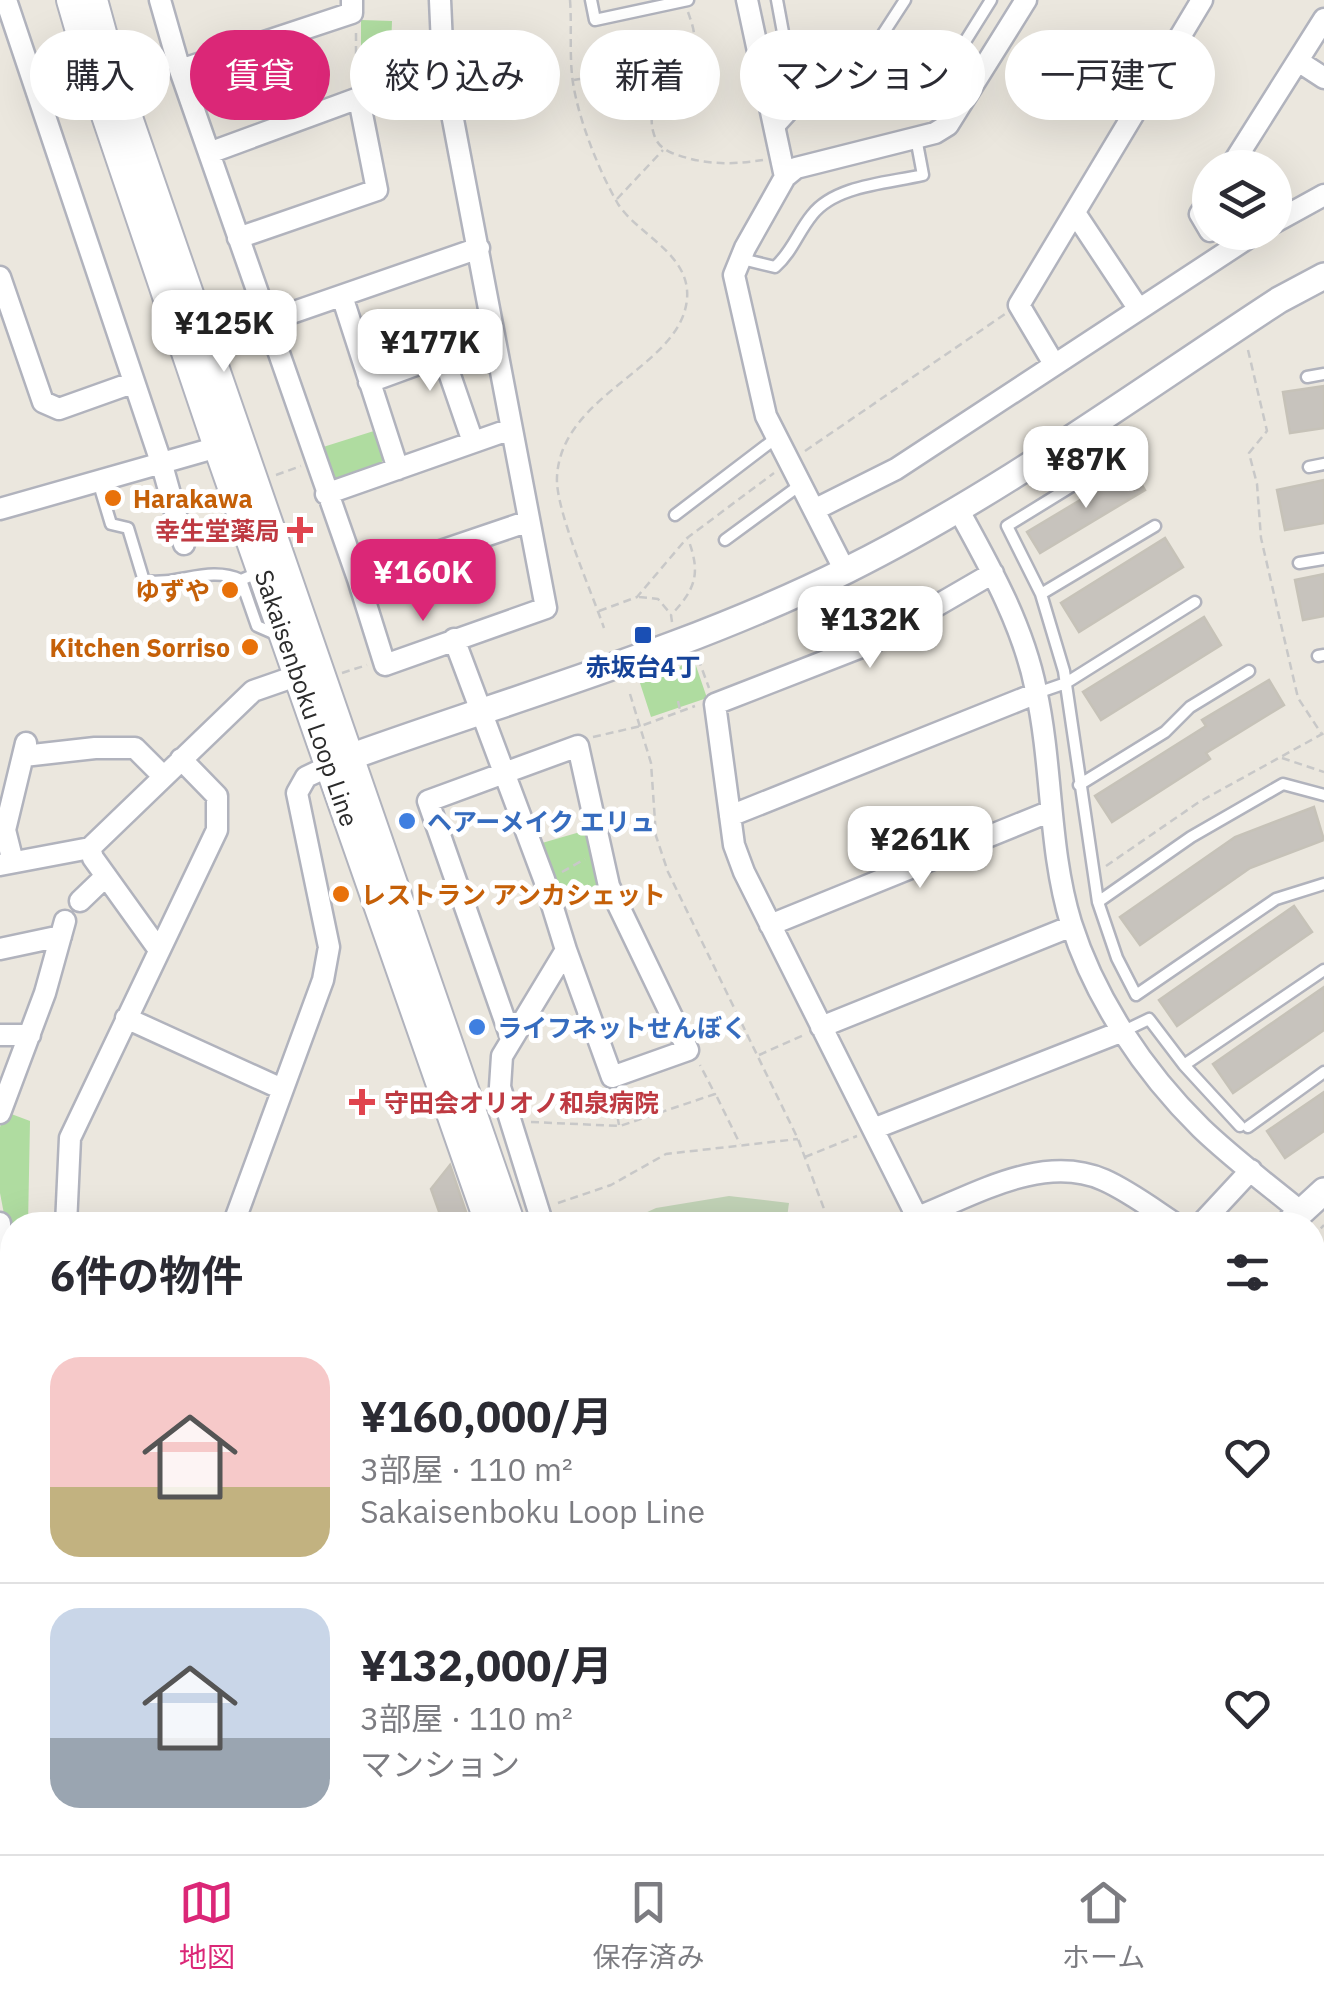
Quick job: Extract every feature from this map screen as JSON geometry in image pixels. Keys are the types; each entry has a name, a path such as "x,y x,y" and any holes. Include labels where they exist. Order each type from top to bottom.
{"main road":[{"name":"Sakaisenboku Loop Line","path":"70,0 96,86 195,346 340,762 506,1212"},
{"name":"Sakaisenboku Loop Line","path":"92,0 195,346 252,575 286,639 298,675 340,762 486,1212"}],"street":[{"path":"6,0 7,33 162,465 184,544"},
{"path":"160,0 180,70 358,579 384,665 546,608 454,120"},
{"path":"440,0 441,30"},
{"path":"747,0 782,167 734,275 766,416 845,571"},
{"path":"985,67 1026,0"},
{"path":"1054,364 1019,305 1202,0"},
{"path":"180,70 352,6"},
{"path":"1241,150 1324,18"},
{"path":"1298,61 1324,78"},
{"path":"210,153 350,103"},
{"path":"238,238 377,190 363,120"},
{"path":"782,167 796,168 936,133 951,120"},
{"path":"1292,213 1324,195"},
{"path":"1075,213 1138,308"},
{"path":"195,346 479,248"},
{"path":"814,510 896,469 1226,250"},
{"path":"238,1212 322,980 329,946 297,793 306,777 704,632 845,571 958,509 1279,300 1324,276"},
{"path":"0,278 43,402 60,410 132,383"},
{"path":"342,296 398,469"},
{"path":"369,382 443,355 473,442"},
{"path":"326,494 511,429"},
{"path":"0,509 218,447"},
{"path":"958,509 1025,644 1037,693 1062,890 1098,989 1123,1031 1200,1127 1251,1170 1288,1212"},
{"path":"358,579 529,520"},
{"path":"914,1212 744,872 734,845 715,704 874,642 992,572"},
{"path":"454,639 505,773 612,1077 688,1050 609,886 578,746 505,773 428,801 512,1038"},
{"path":"162,776 134,748 25,748 5,830 6,864 90,848 253,691 298,675"},
{"path":"730,816 1037,693"},
{"path":"65,1212 62,1134 126,1018 218,830 217,796 181,759"},
{"path":"770,926 1050,810"},
{"path":"90,848 158,950"},
{"path":"80,901 106,876"},
{"path":"821,1027 1072,926"},
{"path":"0,950 63,928 30,1035 0,1113"},
{"path":"539,1212 500,1087 502,1056 566,950"},
{"path":"126,1018 282,1089"},
{"path":"873,1130 1123,1031"},
{"path":"0,1035 30,1035"},
{"path":"940,1212 1025,1175 1056,1170 1083,1172 1106,1180 1156,1212"},
{"path":"1212,1212 1251,1170"},
{"path":"1300,1212 1324,1190"},
{"path":"0,1223 0,1242"}],"lane":[{"path":"591,0 595,20 687,0"},
{"path":"777,0 783,30"},
{"path":"886,30 905,0"},
{"path":"972,30 991,0"},
{"path":"775,132 786,120"},
{"path":"741,258 775,267 788,256 812,214 831,197 924,175 916,138"},
{"path":"1307,377 1324,374"},
{"path":"676,516 777,438"},
{"path":"1127,452 1007,526 1041,594 1066,683 1092,876 1117,958 1136,995 1276,899 1324,884"},
{"path":"1309,466 1324,464"},
{"path":"98,482 111,524 128,528 144,581 158,583 225,572 252,575"},
{"path":"725,540 800,485"},
{"path":"1041,594 1155,526"},
{"path":"1299,563 1324,558"},
{"path":"1037,693 1066,683 1196,602"},
{"path":"1079,786 1165,732 1190,707 1249,671"},
{"path":"1098,902 1191,836 1283,784 1324,795"},
{"path":"1184,1065 1324,970"},
{"path":"1123,1031 1149,1018 1184,1065 1244,1126 1324,1072"}],"path":[{"path":"570,0 573,80 580,116 616,200 669,253 684,276 688,298 680,323 667,340 578,421 562,445 556,479 562,510 604,628"},
{"path":"687,0 693,30"},
{"path":"573,80 580,79"},
{"path":"651,120 655,141 663,150 727,166 782,167"},
{"path":"616,200 663,150"},
{"path":"638,597 687,538 789,462 1019,305"},
{"path":"1092,876 1199,802 1322,733 1298,698 1261,538 1257,484 1249,453 1267,432 1248,350"},
{"path":"265,478 315,461"},
{"path":"671,615 685,600 696,572 697,561 687,538"},
{"path":"598,612 638,597 658,599 671,615 672,623"},
{"path":"696,650 715,704"},
{"path":"333,676 383,659"},
{"path":"695,675 704,672"},
{"path":"630,694 650,763 656,836 668,872 798,1140 825,1212"},
{"path":"678,702 680,712"},
{"path":"586,738 641,726 706,702 715,704"},
{"path":"1280,758 1324,772"},
{"path":"568,870 586,859"},
{"path":"757,1056 821,1027"},
{"path":"688,1050 696,1057 740,1145"},
{"path":"612,1077 620,1126"},
{"path":"510,1123 620,1126 715,1094"},
{"path":"805,1157 873,1130"},
{"path":"553,1212 666,1154 798,1140"}],"green space":[{"path":"361,20 392,21 392,30 361,30"},
{"path":"377,430 385,454 381,465 333,479 320,448"},
{"path":"693,657 707,698 651,717 640,683 674,671"},
{"path":"587,830 599,886 560,898 542,843"},
{"path":"6,1112 30,1121 28,1212 4,1212 0,1127"},
{"path":"729,1196 789,1203 788,1212 647,1212"}],"building":[{"path":"1324,386 1324,428 1290,433 1283,392"},
{"path":"1132,469 1145,490 1040,553 1027,532"},
{"path":"1324,480 1324,523 1285,530 1277,490"},
{"path":"1165,538 1183,567 1079,632 1061,603"},
{"path":"1324,574 1324,616 1303,620 1295,580"},
{"path":"1204,617 1221,645 1101,720 1083,692"},
{"path":"1269,680 1284,705 1206,753 1210,759 1112,822 1095,796 1206,726 1202,720"},
{"path":"1314,807 1324,840 1250,868 1140,945 1120,917 1235,837"},
{"path":"1294,906 1312,932 1177,1026 1159,1000"},
{"path":"1324,987 1324,1030 1233,1093 1213,1064"},
{"path":"1324,1092 1324,1131 1285,1158 1267,1131"},
{"path":"450,1165 466,1212 439,1212 431,1189"}],"place":[{"name":"Harakawa","path":"113,498"},
{"name":"幸生堂薬局","path":"300,530"},
{"name":"ゆずや","path":"230,590"},
{"name":"赤坂台4丁","path":"643,635"},
{"name":"Kitchen Sorriso","path":"250,647"},
{"name":"ヘアーメイク エリュ","path":"407,821"},
{"name":"レストラン アンカシェット","path":"341,894"},
{"name":"ライフネットせんぼく","path":"477,1027"},
{"name":"守田会オリオノ和泉病院","path":"362,1102"}]}
